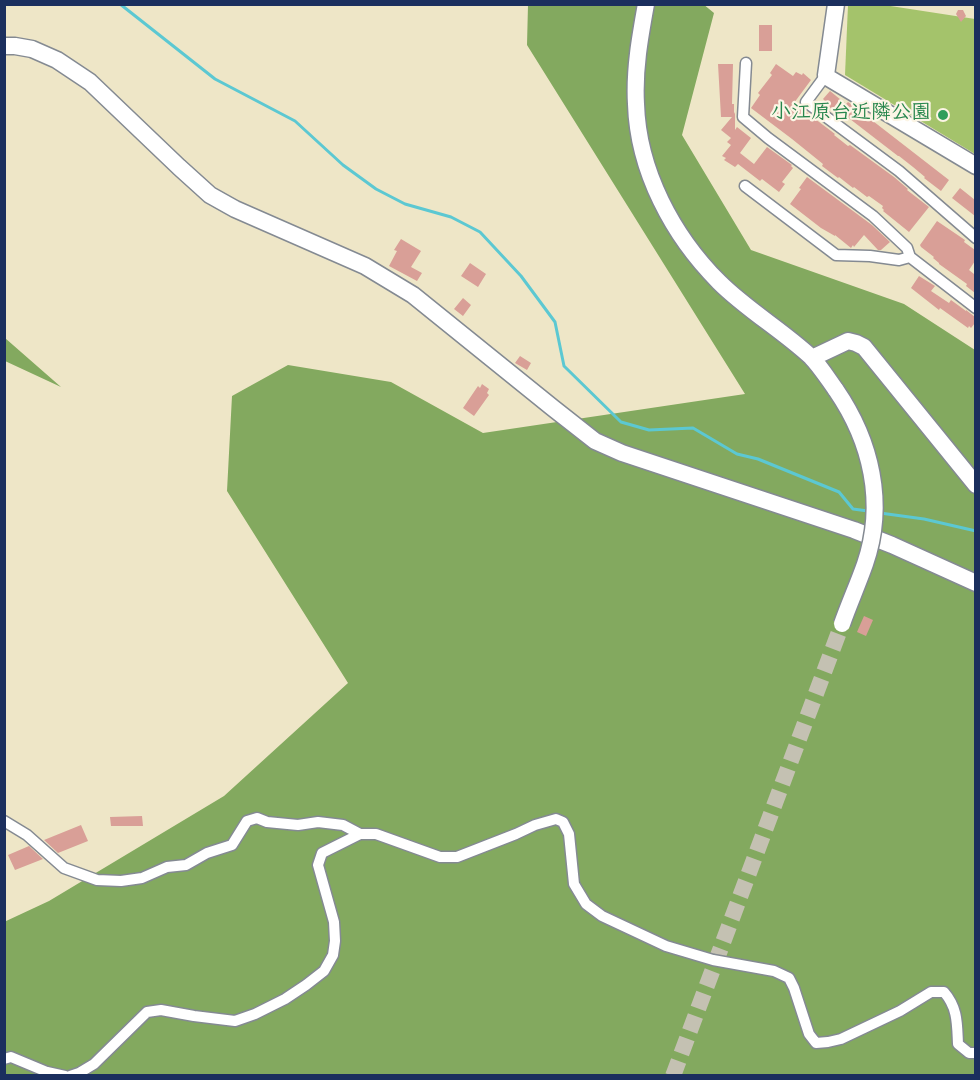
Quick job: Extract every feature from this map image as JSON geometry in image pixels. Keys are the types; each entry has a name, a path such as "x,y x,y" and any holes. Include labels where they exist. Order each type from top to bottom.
{"street":[{"path":"646,4 639,41 636,105 646,164 663,204 679,233 720,282 812,358 836,390 858,428 871,471 874,495 873,531 866,562 842,624"},
{"path":"836,4 826,75 806,102 899,171 975,238"},
{"path":"4,46 32,50 57,60 90,82 210,195 365,266 413,295 596,441 622,453 854,530 975,580"},
{"path":"746,63 743,117 873,216 907,248 910,258 975,308"},
{"path":"826,75 834,82 975,166"},
{"path":"745,186 836,255 899,260 910,258"},
{"path":"812,358 848,341 864,347 975,485"},
{"path":"4,821 27,835 64,868 97,880 121,881 142,878 167,867 186,865 207,853 232,845 247,821 257,818 267,822 298,825 318,822 343,825 360,834"},
{"path":"4,1059 10,1057 47,1072 67,1076 79,1073 94,1064 147,1012 161,1010 235,1021 285,999 324,971 333,955 336,941 334,922 318,865 322,853 360,834 376,834 440,857 457,857 535,825 556,819 563,822 569,834 574,884 586,904 602,916 666,946 713,960 774,971 789,978 809,1034 816,1043 841,1039 900,1011 931,992 944,992 952,1001 955,1011 958,1044 969,1053 975,1053"}],"green space":[{"path":"703,4 714,13 682,135 751,250 904,304 975,350 975,1075 5,1075 4,922 49,901 224,796 348,683 227,491 232,396 288,365 391,382 483,433 745,394 527,45 528,5"},
{"name":"小江原台近隣公園","path":"848,5 884,5 975,19 975,154 845,75"},
{"path":"5,338 61,387 5,361"}],"building":[{"path":"958,10 963,10 966,16 961,22 956,14"},
{"path":"759,25 772,25 772,51 759,51"},
{"path":"718,64 733,64 732,104 734,104 734,114 735,112 735,130 737,127 751,138 740,153 754,164 767,147 792,165 793,168 782,182 785,184 779,192 738,164 735,167 722,156 731,145 727,142 731,138 721,130 732,117 721,117"},
{"path":"776,64 793,76 796,72 802,75 803,73 811,80 794,103 848,146 850,145 894,177 929,207 909,232 883,211 883,206 838,178 751,108 760,95 758,93 772,75 770,73"},
{"path":"830,91 846,104 848,102 851,104 949,180 941,191 899,156 837,109 834,111 825,103 823,99"},
{"path":"807,177 872,225 890,242 878,250 864,235 851,248 790,204"},
{"path":"960,188 975,200 975,216 952,198"},
{"path":"937,221 965,240 964,242 975,250 975,261 969,270 974,274 975,272 975,293 921,247 920,245"},
{"path":"401,239 421,251 411,267 422,273 417,281 389,266 397,251 394,250"},
{"path":"470,263 486,274 478,287 461,276"},
{"path":"919,276 935,286 931,291 949,303 951,300 975,317 975,323 971,328 940,308 939,310 911,288"},
{"path":"463,298 471,305 463,316 454,309"},
{"path":"520,356 531,363 527,370 515,363"},
{"path":"482,384 489,389 487,393 489,395 474,416 463,408 478,386 480,388"},
{"path":"864,616 873,620 866,636 857,632"},
{"path":"142,816 143,826 111,826 110,817"},
{"path":"81,825 88,841 58,853 44,840"},
{"path":"29,846 43,859 15,870 8,855"}],"waterway":[{"path":"120,4 215,79 295,121 343,165 376,189 405,204 451,217 480,232 521,276 555,322 564,366 621,422 649,430 693,428 737,454 758,459 839,492 853,509 868,511"},
{"path":"880,513 924,519 976,531"}],"tunnel":[{"path":"673,1076 842,624"}],"place":[{"name":"小江原台近隣公園","path":"943,115"}]}
